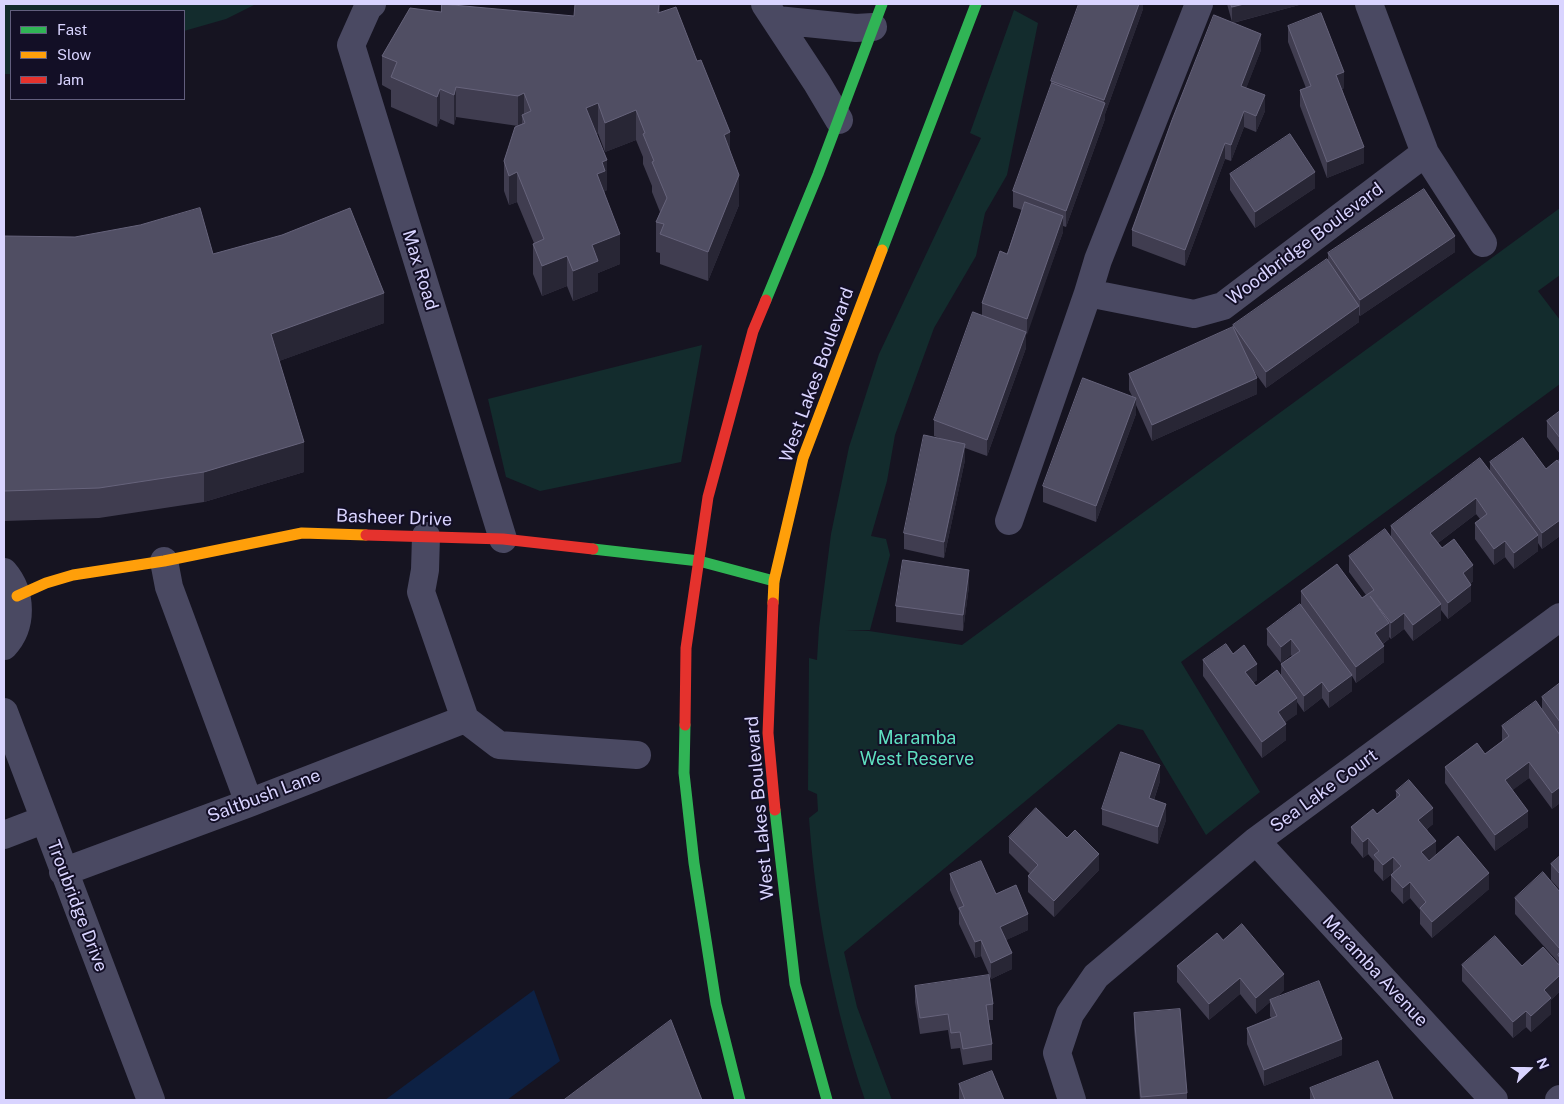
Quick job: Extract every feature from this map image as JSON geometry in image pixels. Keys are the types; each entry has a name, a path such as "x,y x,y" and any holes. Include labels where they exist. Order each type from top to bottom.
{"main road":[{"name":"West Lakes Boulevard","path":"827,1100 795,984 778,839 768,733 774,581 803,458 976,4"},
{"path":"740,1100 716,1004 694,863 684,773 686,648 708,497 753,331 878,15"},
{"name":"Basheer Drive","path":"17,596 46,583 73,575 164,562 302,533 503,539 699,561 774,581"}],"street":[{"name":"Max Road","path":"372,4 368,7 351,45 503,539"},
{"path":"1009,521 1098,260 1199,4"},
{"path":"1369,4 1425,153 1483,243"},
{"path":"771,12 856,28 878,15"},
{"path":"771,12 838,120"},
{"name":"Woodbridge Boulevard","path":"1088,293 1194,314 1223,306 1425,153"},
{"path":"426,536 425,570 420,592 465,719 499,745 637,755"},
{"path":"164,562 169,587 250,803"},
{"path":"4,572 17,596 19,612 15,628 4,646"},
{"name":"Sea Lake Court","path":"1072,1100 1057,1053 1070,1014 1096,976 1256,841 1560,617"},
{"name":"Troubridge Drive","path":"4,712 43,820 151,1100"},
{"name":"Saltbush Lane","path":"63,872 250,803 465,719"},
{"path":"4,835 43,820"},
{"name":"Maramba Avenue","path":"1256,841 1494,1100"}],"green space":[{"path":"4,4 256,4 226,19 185,31 185,10 10,10 10,74 4,74"},
{"name":"Maramba West Reserve","path":"1014,10 1038,23 1007,175 985,213 976,256 934,328 895,435 887,481 871,536 886,539 890,555 870,630 845,630 869,631 962,645 1560,208 1560,275 1538,291 1560,320 1560,384 1181,662 1260,792 1206,835 1143,730 1118,724 844,952 857,1007 892,1100 865,1100 844,1031 828,961 816,890 809,818 818,811 817,794 808,790 809,658 817,660 819,628 831,534 849,447 879,354 981,138 970,133"},
{"path":"702,345 681,462 540,491 506,477 488,399"}],"water":[{"path":"534,990 560,1061 507,1100 385,1100"}],"building":[{"path":"442,4 574,16 575,4 659,4 658,13 676,7 697,61 701,60 730,132 724,135 739,175 708,252 660,234 664,224 656,222 667,198 652,162 654,161 636,110 605,123 598,103 586,108 607,160 602,162 605,171 597,174 620,234 592,245 598,261 573,271 567,256 542,266 533,244 544,239 517,172 509,176 504,161 515,127 525,123 522,115 531,111 524,93 518,96 456,87 454,95 440,89 437,97 391,77 397,62 382,56 410,8 441,12"},
{"path":"1079,4 1139,4 1104,100 1051,81"},
{"path":"1231,4 1244,4 1232,7"},
{"path":"1321,13 1344,72 1336,75 1364,147 1327,162 1300,90 1311,86 1288,26"},
{"path":"1214,15 1261,34 1241,86 1265,95 1256,116 1244,111 1231,145 1225,143 1185,250 1132,230 1172,120"},
{"path":"1052,83 1105,103 1066,211 1013,191"},
{"path":"1290,134 1315,172 1255,212 1230,174"},
{"path":"1424,189 1455,236 1360,300 1328,253"},
{"path":"1025,202 1063,216 1027,319 982,303 1000,251 1007,254"},
{"path":"200,208 213,254 282,235 350,208 384,293 271,334 304,442 204,472 99,488 4,491 4,236 75,237 140,225"},
{"path":"1327,259 1359,306 1266,372 1233,325"},
{"path":"973,312 1026,332 987,440 934,420"},
{"path":"1233,327 1257,378 1152,425 1129,374"},
{"path":"1083,378 1136,398 1096,506 1043,486"},
{"path":"1560,411 1560,438 1547,421"},
{"path":"924,435 965,444 944,542 904,533"},
{"path":"1523,438 1546,469 1557,460 1560,464 1560,520 1542,533 1490,462"},
{"path":"1480,458 1538,535 1514,553 1505,541 1494,549 1475,523 1487,514 1476,498 1430,533 1442,548 1454,539 1473,565 1463,573 1471,585 1448,603 1391,526"},
{"path":"1385,529 1441,604 1413,625 1404,613 1391,623 1370,596 1389,623 1375,633 1384,646 1356,667 1301,591 1337,564 1362,598 1374,590 1349,556"},
{"path":"903,560 969,570 963,615 896,606"},
{"path":"1300,604 1352,675 1329,692 1322,682 1304,696 1281,664 1300,651 1291,639 1281,647 1267,629"},
{"path":"1226,644 1233,654 1244,645 1257,664 1245,672 1256,686 1277,670 1297,698 1278,712 1286,724 1262,742 1203,660"},
{"path":"1560,683 1560,722 1542,697"},
{"path":"1536,701 1560,735 1560,787 1552,793 1529,762 1505,780 1528,811 1495,835 1445,767 1477,743 1485,754 1509,736 1502,726"},
{"path":"1121,752 1160,765 1149,798 1166,804 1158,827 1102,809"},
{"path":"1409,780 1433,808 1418,820 1436,841 1421,852 1429,861 1458,836 1489,873 1432,922 1420,908 1426,902 1410,882 1403,888 1391,875 1401,866 1393,857 1383,865 1374,855 1379,851 1368,838 1363,842 1351,827 1373,809 1377,814 1400,795 1396,791"},
{"path":"1036,808 1067,838 1075,830 1099,854 1054,901 1028,876 1038,865 1009,837"},
{"path":"1560,856 1560,874 1551,864"},
{"path":"981,861 996,894 1016,885 1028,914 1000,927 1012,953 991,963 981,940 975,942 959,908 964,906 950,874"},
{"path":"1543,872 1560,892 1560,949 1515,898"},
{"path":"1242,924 1284,974 1256,998 1240,978 1209,1004 1177,966 1217,933 1223,940"},
{"path":"1495,936 1522,966 1543,947 1560,966 1560,975 1544,990 1551,998 1531,1016 1526,1011 1513,1022 1462,965"},
{"path":"989,975 993,1004 986,1005 992,1044 963,1049 960,1032 951,1033 948,1014 920,1018 915,986"},
{"path":"1319,981 1342,1039 1264,1070 1247,1028 1277,1016 1270,1000"},
{"path":"1180,1009 1187,1093 1141,1097 1134,1013"},
{"path":"671,1020 702,1100 564,1100"},
{"path":"1378,1061 1393,1099 1315,1100 1310,1088"},
{"path":"992,1071 1004,1100 965,1100 959,1084"}],"traffic: fast":[{"path":"766,300 818,174 882,4"},
{"path":"882,250 976,4"},
{"path":"593,549 699,561 774,581"},
{"path":"685,725 684,773 694,863 716,1004 740,1100"},
{"path":"775,810 795,984 827,1100"}],"traffic: slow":[{"path":"773,603 774,581 803,458 882,250"},
{"path":"17,596 46,583 73,575 164,561 302,533 366,535"}],"traffic: jam":[{"path":"685,725 686,648 708,497 753,331 766,300"},
{"path":"366,535 503,539 593,549"},
{"path":"773,603 768,733 775,810"}]}
